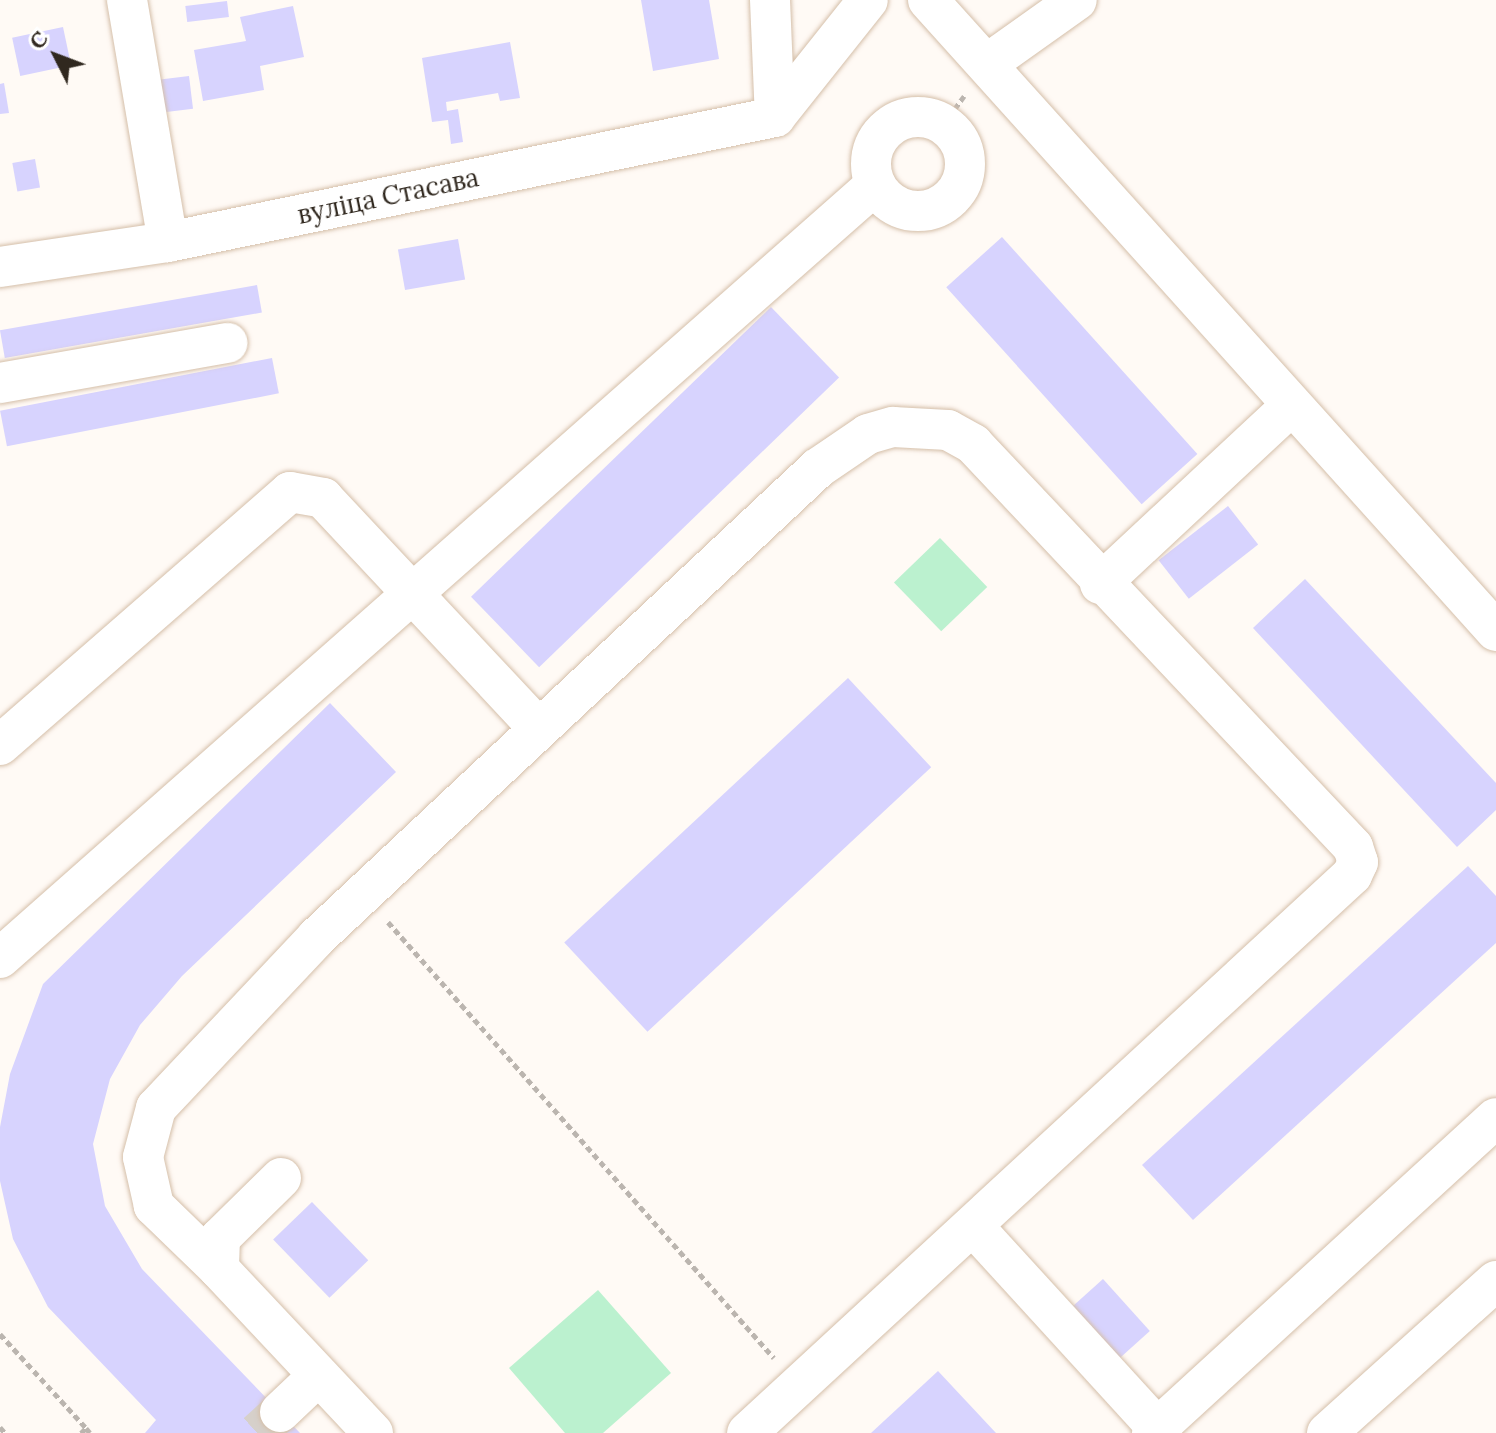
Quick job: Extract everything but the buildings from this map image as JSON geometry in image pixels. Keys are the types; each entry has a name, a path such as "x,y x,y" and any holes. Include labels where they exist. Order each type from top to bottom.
{"street":[{"path":"127,0 168,242"},
{"path":"770,0 775,117"},
{"path":"775,117 868,0"},
{"path":"928,0 1496,631"},
{"path":"987,64 1077,0"},
{"name":"вуліца Стасава","path":"0,267 168,242 775,117"},
{"path":"0,958 875,185"},
{"path":"0,383 228,343"},
{"path":"1100,584 1292,405"},
{"path":"373,1433 219,1269 154,1206 143,1157 156,1108 363,894 818,468 868,434 893,427 948,430 973,444 1100,584 1353,847 1358,862 1352,875 747,1433"},
{"path":"0,745 290,492 323,498 539,729"},
{"path":"973,1226 1157,1431 1496,1118"},
{"path":"219,1269 220,1238 281,1178"},
{"path":"1327,1433 1496,1281"},
{"path":"280,1412 318,1376"}],"path":[{"path":"363,894 798,1386"},
{"path":"0,1334 85,1431"},
{"path":"0,1427 5,1433"}],"green space":[{"path":"940,538 987,587 941,631 894,582"},
{"path":"598,1290 671,1373 603,1433 565,1433 509,1368"}],"tunnel":[{"path":"257,1433 280,1412"}]}
